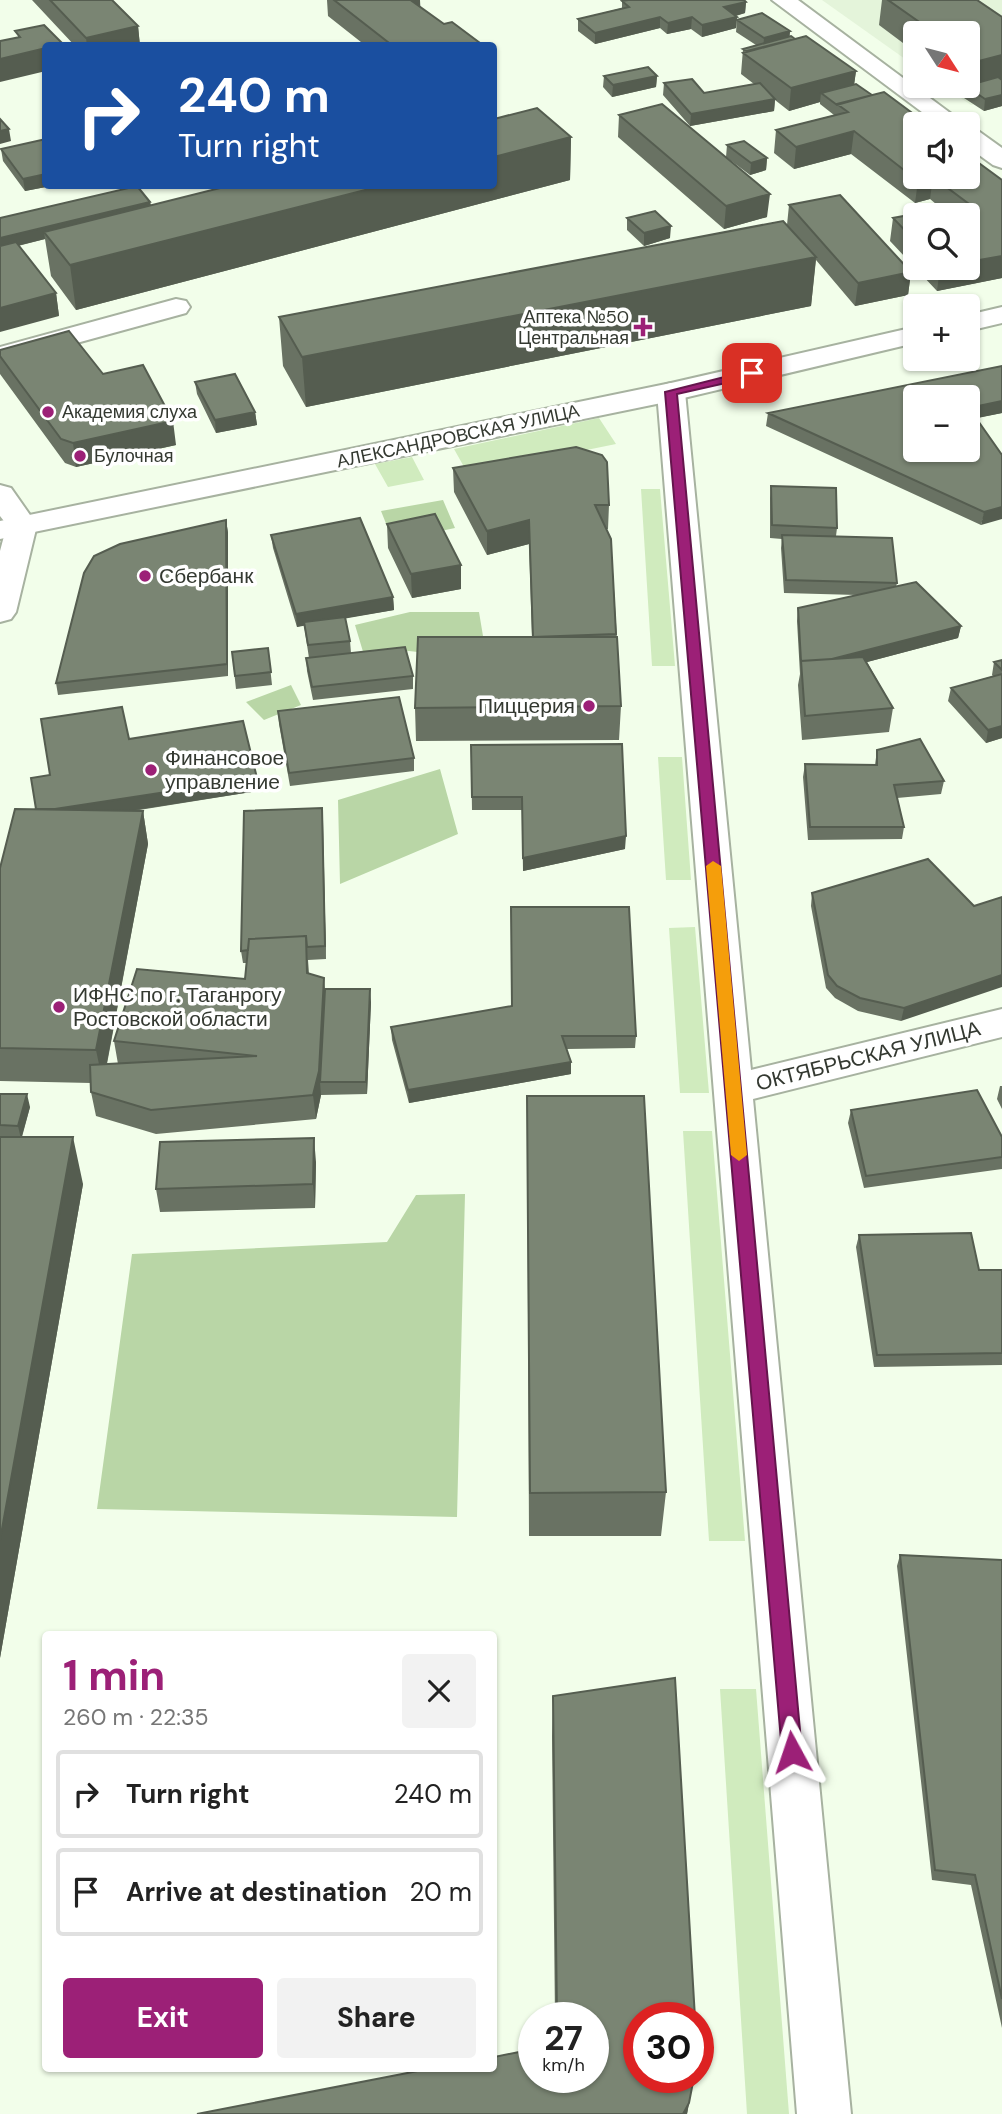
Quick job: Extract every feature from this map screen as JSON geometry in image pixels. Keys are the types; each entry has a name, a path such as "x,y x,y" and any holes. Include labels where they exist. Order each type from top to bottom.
{"street":[{"path":"783,0 937,112"},
{"path":"980,144 1002,160"},
{"path":"0,356 176,307"},
{"path":"980,320 1002,315"},
{"name":"АЛЕКСАНДРОВСКАЯ УЛИЦА","path":"11,528 671,392 903,338"},
{"path":"671,392 824,2114"},
{"path":"0,494 11,528 0,612"},
{"name":"ОКТЯБРЬСКАЯ УЛИЦА","path":"733,1089 1002,1023"}],"shaded area":[{"path":"822,0 1002,0 1002,98 971,105 961,98 980,98 980,21 903,21 903,57"}],"green space":[{"path":"599,418 616,444 468,474 454,449"},
{"path":"412,457 424,480 388,487 375,464"},
{"path":"641,489 660,489 675,666 652,666"},
{"path":"443,500 455,528 393,541 381,511"},
{"path":"410,612 479,612 487,660 409,651 364,655 355,625"},
{"path":"291,685 301,705 264,720 246,702"},
{"path":"658,757 682,757 691,880 666,880"},
{"path":"440,769 458,834 340,884 338,800"},
{"path":"695,927 709,1093 680,1093 669,928"},
{"path":"683,1131 712,1131 745,1541 709,1541"},
{"path":"465,1194 457,1517 97,1509 132,1254 387,1242 416,1195"},
{"path":"720,1689 756,1689 789,2114 747,2114"}],"building":[{"path":"50,0 112,0 138,26 86,38"},
{"path":"334,0 415,0 412,1 444,24 452,22 479,42 388,42"},
{"path":"888,0 977,0 1002,17 1002,55 980,61 980,21 918,21"},
{"path":"622,1 746,2 724,7 737,17 702,25 692,17 668,23 660,17 595,33 578,19 629,7"},
{"path":"762,13 790,31 764,38 737,20"},
{"path":"44,25 61,42 42,42 42,49 0,59 0,41 20,37 15,31"},
{"path":"791,36 795,39 747,51 743,49"},
{"path":"806,36 856,71 791,88 743,53"},
{"path":"648,67 657,76 613,85 604,76"},
{"path":"998,77 1002,80 1002,95 985,99 980,96 980,82"},
{"path":"692,79 704,93 760,83 775,99 691,114 664,83"},
{"path":"856,84 872,95 837,105 821,93"},
{"path":"884,92 911,112 903,112 903,169 854,131 796,147 776,130 848,112 837,104"},
{"path":"662,104 770,194 726,206 619,115"},
{"path":"537,108 571,137 497,156 497,118"},
{"path":"0,119 9,129 0,131"},
{"path":"42,140 42,175 23,179 1,149"},
{"path":"744,141 767,158 751,163 727,145"},
{"path":"980,164 1002,180 1002,256 980,260 980,203 968,203 949,189 980,189"},
{"path":"124,189 139,189 150,202 0,238 0,218"},
{"path":"216,189 369,189 70,265 44,232"},
{"path":"840,195 903,263 903,274 858,283 789,205"},
{"path":"655,211 671,226 644,233 627,218"},
{"path":"903,216 903,228 893,218"},
{"path":"783,221 816,257 302,357 279,317"},
{"path":"16,242 56,293 0,308 0,246"},
{"path":"69,331 103,374 143,365 173,421 73,443 61,439 0,356 0,350"},
{"path":"1002,366 1002,401 980,406 980,385 907,385"},
{"path":"235,374 255,412 215,420 195,382"},
{"path":"903,386 903,462 980,462 980,424 1002,455 1002,507 984,512 768,413"},
{"path":"576,447 602,455 607,462 609,505 595,505 611,539 616,634 533,637 529,520 487,531 453,468"},
{"path":"771,486 836,488 837,528 772,525"},
{"path":"435,514 461,565 411,574 387,524"},
{"path":"360,518 393,597 296,614 271,535"},
{"path":"226,520 227,664 56,683 84,573 94,556 120,544"},
{"path":"782,535 892,538 897,583 786,580"},
{"path":"916,582 961,626 832,659 801,661 798,608"},
{"path":"345,617 350,641 308,645 304,622"},
{"path":"418,637 617,637 621,706 415,708"},
{"path":"405,647 413,676 312,687 306,658"},
{"path":"268,648 271,672 235,676 232,652"},
{"path":"863,657 893,708 805,716 801,661"},
{"path":"1002,660 1002,670 994,662"},
{"path":"1002,674 1002,726 988,730 951,688"},
{"path":"399,697 414,758 289,773 278,711"},
{"name":"Финансовое управление","path":"122,707 129,739 243,721 257,778 55,809 36,809 31,778 50,775 41,719"},
{"path":"920,739 944,781 894,785 904,827 810,827 805,764 877,765 877,750"},
{"path":"622,744 626,836 523,858 522,797 472,797 471,745"},
{"path":"322,808 325,946 307,947 306,936 249,939 248,950 241,951 244,811"},
{"name":"ИФНС по г. Таганрогу Ростовской области","path":"15,809 143,811 96,1050 0,1048 0,868"},
{"path":"928,859 974,906 1002,897 1002,975 904,1008 860,998 837,986 828,975 812,893"},
{"path":"511,907 629,907 636,1036 562,1036 571,1062 408,1090 391,1027 512,1006"},
{"path":"306,936 307,973 324,978 319,1071 313,1095 151,1110 91,1092 90,1065 257,1056 114,1041 137,969 245,979 249,939"},
{"path":"325,989 370,989 366,1082 320,1082"},
{"path":"977,1090 1002,1137 1002,1157 866,1176 851,1110"},
{"path":"0,1094 27,1094 18,1126 0,1125"},
{"path":"527,1096 644,1096 666,1492 530,1493"},
{"path":"0,1137 73,1137 0,1540"},
{"path":"314,1138 313,1184 156,1189 160,1142"},
{"path":"971,1233 979,1270 1002,1270 1002,1353 877,1355 859,1235"},
{"path":"900,1555 1002,1560 1002,1999 975,1875 935,1870"},
{"path":"675,1678 694,2002 623,2002 623,2093 691,2093 683,2114 197,2114 412,2072 497,2072 497,2056 518,2052 518,2093 609,2093 609,2002 557,2002 553,1696"}],"slow traffic":[{"path":"713,866 739,1155"}],"place":[{"name":"Аптека №50 Центральная","path":"643,327"},
{"name":"Академия слуха","path":"48,412"},
{"name":"Булочная","path":"80,456"},
{"name":"Сбербанк","path":"145,576"},
{"name":"Пиццерия","path":"589,706"},
{"name":"Финансовое управление","path":"151,770"},
{"name":"ИФНС по г. Таганрогу Ростовской области","path":"59,1007"}],"route":[{"path":"752,373 671,392 792,1752"}]}
